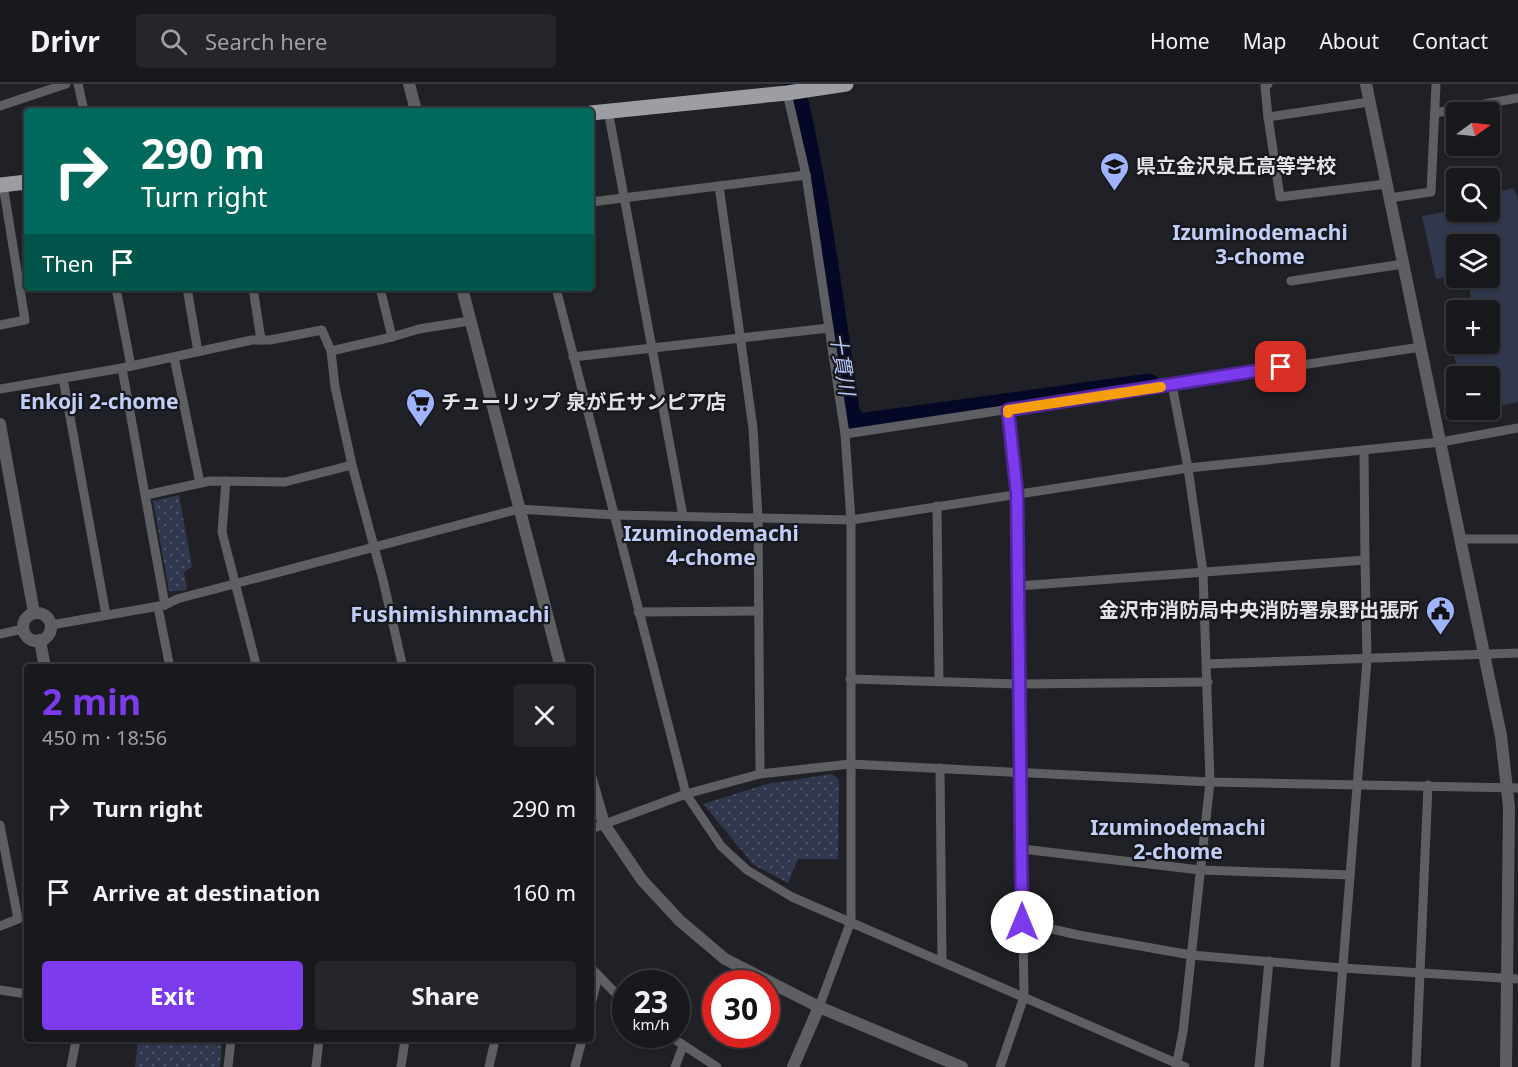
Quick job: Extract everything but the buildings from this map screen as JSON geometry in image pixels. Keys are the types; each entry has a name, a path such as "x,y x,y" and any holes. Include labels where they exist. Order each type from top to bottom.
{"main road":[{"path":"594,112 793,92 846,84"},
{"path":"1,186 24,182"}],"street":[{"path":"0,106 66,84"},
{"path":"78,84 83,108"},
{"path":"409,84 415,108"},
{"path":"1268,84 1265,86 1268,117 1280,197 1386,184"},
{"path":"1366,84 1512,788 1509,807 1512,979 1506,1067"},
{"path":"1389,198 1431,192 1436,84"},
{"path":"793,92 845,434 851,520 851,921 819,1007 793,1067"},
{"path":"1435,112 1518,98"},
{"path":"1268,117 1369,102"},
{"path":"608,110 683,516"},
{"path":"594,202 806,175"},
{"path":"0,325 25,320 1,186"},
{"path":"719,186 753,428 758,518 760,774"},
{"path":"1291,280 1403,264"},
{"path":"116,291 169,664"},
{"path":"188,291 198,352"},
{"path":"253,291 261,340"},
{"path":"381,291 392,337"},
{"path":"463,291 560,664"},
{"path":"557,291 686,794 721,846 747,870 792,897 1179,1066 1210,782 1203,572 1188,468 1172,385"},
{"path":"331,351 419,329 469,321"},
{"path":"573,357 829,328"},
{"path":"0,389 322,330 331,351 335,387 352,465 402,664"},
{"path":"845,434 1421,347"},
{"path":"174,357 200,483"},
{"path":"63,378 106,615"},
{"path":"1000,1067 1024,997 1017,494 1008,410"},
{"path":"0,424 34,613"},
{"path":"51,625 162,606 177,599 519,509 615,515 851,520 1188,468 1441,442 1518,428"},
{"path":"1335,1067 1366,660 1364,451"},
{"path":"146,495 200,483 285,482 352,465"},
{"path":"226,481 222,532 256,664"},
{"path":"937,506 939,681"},
{"path":"1462,539 1518,539"},
{"path":"1018,586 1365,560"},
{"path":"638,612 759,611"},
{"path":"34,613 47,616 51,625 48,636 40,640 32,640 23,630 26,617 34,613"},
{"path":"0,634 23,630"},
{"path":"40,640 44,664"},
{"path":"1207,664 1518,653"},
{"path":"850,680 1021,684 1208,682"},
{"path":"594,827 686,794 760,774 850,764 1210,782 1512,788"},
{"path":"940,768 942,961"},
{"path":"1416,1067 1428,785"},
{"path":"594,789 604,824 642,880 689,928 725,959 819,1007 962,1067"},
{"path":"0,825 23,918 0,926"},
{"path":"1022,849 1200,870 1350,875"},
{"path":"1022,922 1078,935 1191,955 1512,979"},
{"path":"1259,1067 1269,961"},
{"path":"594,971 612,990"},
{"path":"594,993 598,976"},
{"path":"0,990 24,993"},
{"path":"71,1067 76,1042"},
{"path":"228,1067 231,1042"},
{"path":"316,1067 320,1042"},
{"path":"401,1067 405,1042"},
{"path":"489,1067 495,1042"},
{"path":"576,1067 582,1042"},
{"path":"675,1067 682,1048"},
{"path":"686,1048 717,1067"}],"shaded area":[{"path":"1513,188 1518,198 1518,402 1500,406 1500,366 1457,366 1454,354 1500,354 1500,300 1472,300 1469,288 1500,288 1500,234 1446,234 1446,277 1436,279 1422,216 1446,212 1446,222 1500,222 1500,191"},
{"path":"179,495 192,567 184,572 187,590 169,591 153,501"},
{"path":"832,774 839,780 838,859 798,859 788,883 754,865 703,804 767,784"},
{"path":"138,1042 222,1042 220,1067 135,1067"}],"waterway":[{"name":"十貫川","path":"794,84 819,207 850,415 859,424 1149,384"}],"slow traffic":[{"path":"1008,413 1008,410 1161,387"}],"place":[{"name":"県立金沢泉丘高等学校","path":"1115,192"},
{"name":"チューリップ 泉が丘サンピア店","path":"420,428"},
{"name":"金沢市消防局中央消防署泉野出張所","path":"1440,636"}],"district":[{"name":"Izuminodemachi 3-chome","path":"1260,245"},
{"name":"Enkoji 2-chome","path":"99,402"},
{"name":"Izuminodemachi 4-chome","path":"711,546"},
{"name":"Fushimishinmachi","path":"450,614"},
{"name":"Izuminodemachi 2-chome","path":"1178,840"}],"route":[{"path":"1022,922 1017,494 1008,410 1281,367"}]}
